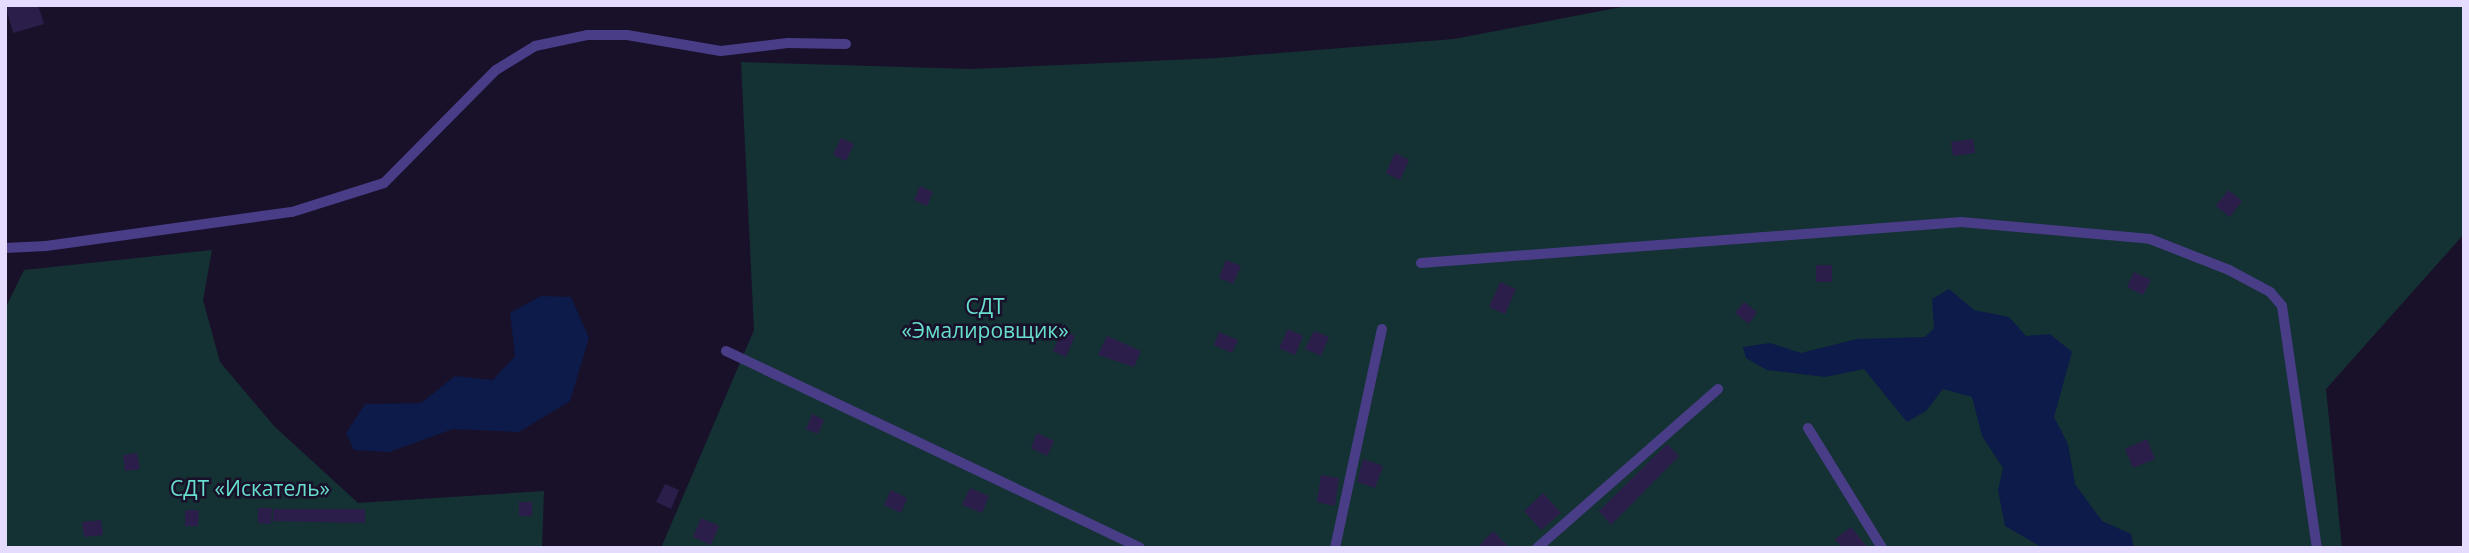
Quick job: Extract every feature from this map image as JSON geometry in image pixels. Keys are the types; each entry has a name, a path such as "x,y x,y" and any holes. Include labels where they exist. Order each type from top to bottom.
{"lane":[{"path":"5,248 47,246 292,212 384,183 496,70 536,46 587,35 627,35 720,51 788,43 846,44"},
{"path":"1421,263 1961,222 2150,239 2230,270 2270,292 2282,306 2316,548"},
{"path":"1335,548 1382,329"},
{"path":"726,351 1140,548"},
{"path":"1536,548 1718,389"},
{"path":"1808,428 1882,548"}],"green space":[{"name":"СДТ «Эмалировщик»","path":"1632,5 2464,5 2464,234 2326,389 2342,548 661,548 754,330 741,62 972,69 1217,58 1454,39"},
{"name":"СДТ «Искатель»","path":"212,250 203,300 220,362 274,426 358,503 544,491 542,548 5,548 5,309 24,270"}],"water":[{"path":"1949,289 1974,310 2009,317 2026,336 2050,334 2072,352 2054,417 2068,444 2075,484 2102,521 2131,534 2134,548 2043,548 2005,526 1998,490 2003,468 1982,436 1972,397 1943,389 1926,411 1907,422 1864,369 1825,377 1767,370 1746,358 1743,347 1770,343 1801,353 1857,339 1925,337 1934,328 1932,299"},
{"path":"541,296 571,297 589,338 570,401 519,432 453,429 389,452 354,450 346,433 365,404 421,403 455,376 493,380 515,356 510,313"}],"building":[{"path":"38,5 44,24 13,33 6,8"},
{"path":"841,138 854,144 846,161 833,155"},
{"path":"1973,139 1975,153 1953,156 1951,142"},
{"path":"1395,153 1409,160 1400,180 1386,173"},
{"path":"920,186 933,192 927,206 914,200"},
{"path":"2228,190 2242,201 2230,217 2216,206"},
{"path":"1226,260 1241,266 1233,284 1219,278"},
{"path":"1816,265 1832,265 1832,282 1816,282"},
{"path":"2134,272 2151,280 2143,295 2127,287"},
{"path":"1500,282 1516,289 1505,314 1489,307"},
{"path":"1744,302 1757,312 1749,324 1735,313"},
{"path":"1288,329 1303,336 1295,355 1279,348"},
{"path":"1062,330 1075,336 1066,357 1053,351"},
{"path":"1314,331 1329,337 1321,356 1305,349"},
{"path":"1219,332 1238,340 1232,353 1214,345"},
{"path":"1107,336 1141,351 1134,367 1098,355"},
{"path":"812,414 824,420 818,434 806,429"},
{"path":"1037,433 1054,441 1047,456 1031,448"},
{"path":"2147,439 2155,459 2133,468 2125,449"},
{"path":"1667,444 1679,456 1611,525 1599,511"},
{"path":"137,453 140,469 125,471 123,455"},
{"path":"1363,459 1383,466 1375,488 1357,482"},
{"path":"1321,475 1339,478 1335,506 1317,502"},
{"path":"665,484 679,490 671,509 656,502"},
{"path":"970,488 989,496 982,513 962,505"},
{"path":"891,490 907,498 901,513 884,505"},
{"path":"1543,493 1561,513 1541,530 1524,511"},
{"path":"519,502 532,502 532,516 519,516"},
{"path":"258,508 272,508 271,524 258,523"},
{"path":"273,509 365,509 365,523 273,521"},
{"path":"185,510 199,510 198,526 185,526"},
{"path":"701,518 719,526 711,545 693,537"},
{"path":"101,520 103,535 84,537 82,522"},
{"path":"1851,527 1868,548 1842,548 1835,539"},
{"path":"1493,531 1510,548 1477,548"}]}
